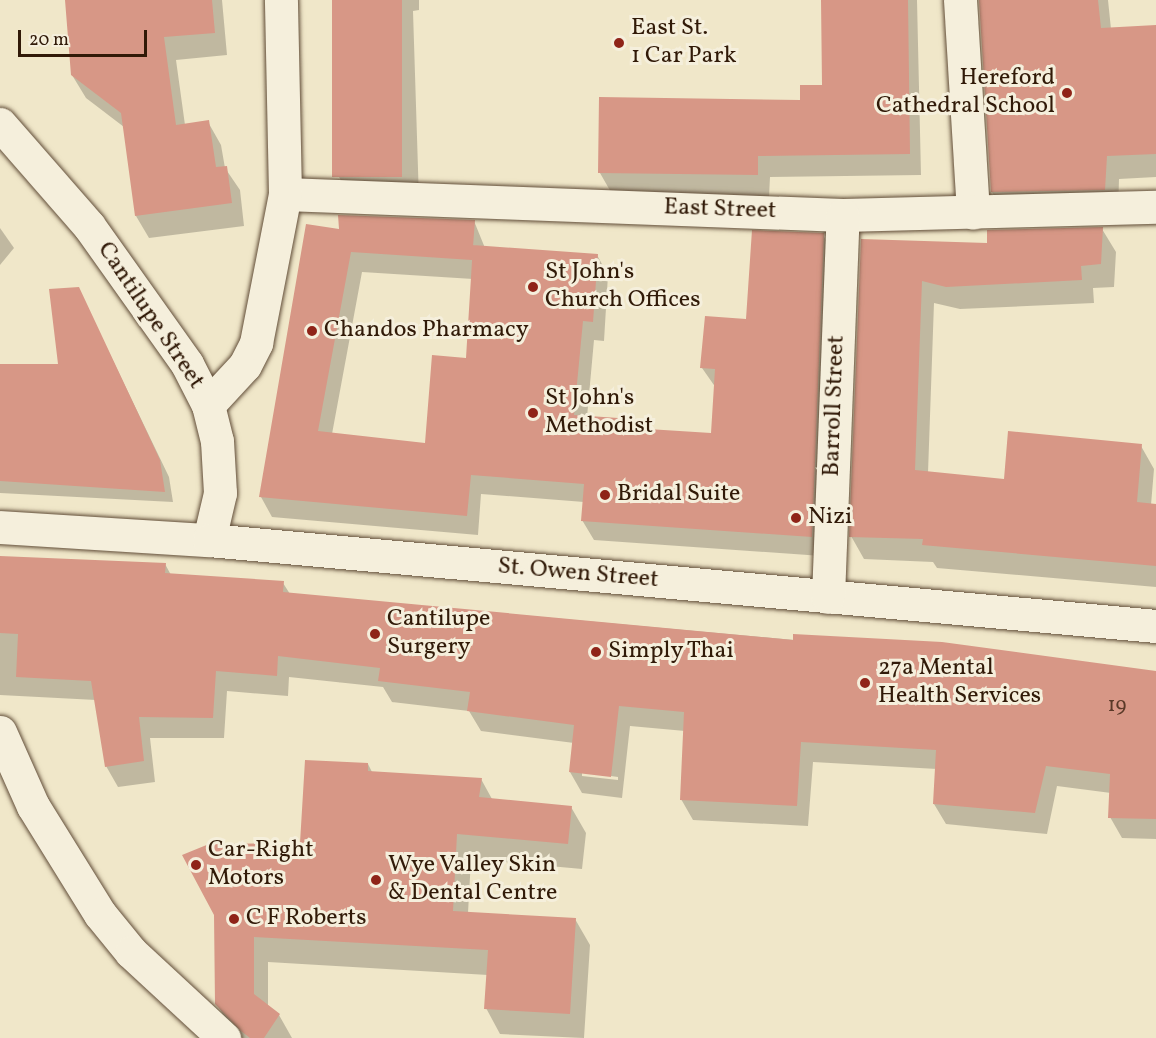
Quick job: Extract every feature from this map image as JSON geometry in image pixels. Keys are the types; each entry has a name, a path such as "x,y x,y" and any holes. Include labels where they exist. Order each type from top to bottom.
{"street":[{"path":"208,405 244,365 256,343 285,194 282,0"},
{"path":"960,0 973,213"},
{"name":"Cantilupe Street","path":"0,124 90,226 187,364 208,405 217,441 220,493 209,540"},
{"name":"East Street","path":"285,194 843,215 1156,207"},
{"name":"Barroll Street","path":"828,597 843,215"},
{"name":"St. Owen Street","path":"0,527 209,540 1156,626"},
{"path":"2,746 33,806 100,914 131,952 224,1038"}],"building":[{"path":"65,0 212,0 215,33 164,37 176,125 209,120 216,167 227,166 232,203 135,216 121,113 71,75"},
{"path":"332,0 402,0 402,177 332,177"},
{"path":"821,0 908,0 910,154 758,156 758,175 598,173 599,97 800,100 800,85 822,85"},
{"name":"Hereford Cathedral School","path":"979,0 1098,0 1101,28 1156,25 1156,154 1107,156 1105,190 991,192"},
{"path":"338,215 475,220 473,245 598,254 593,322 583,321 574,415 633,419 632,428 711,433 715,369 700,368 705,316 746,319 752,230 824,233 812,537 581,521 584,484 471,475 467,516 259,497 306,224 339,229","holes":["351,252 472,260 466,358 432,355 425,443 318,431"]},
{"path":"1103,227 1101,264 1081,266 1082,280 946,287 922,281 915,470 1004,479 1008,431 1142,444 1137,502 1156,504 1156,566 922,545 923,539 849,537 861,239 987,243 987,230"},
{"path":"79,287 160,460 165,492 0,481 0,364 58,364 49,289"},
{"path":"0,556 166,563 165,573 284,581 283,592 793,640 793,634 942,642 1156,671 1156,819 1108,818 1110,774 1046,766 1035,813 933,804 936,750 801,742 797,806 680,800 684,712 619,706 611,777 569,772 574,725 467,711 470,692 378,681 380,668 278,656 277,676 216,671 213,718 139,717 144,761 105,767 91,681 16,677 18,634 0,633"},
{"name":"Wye Valley Skin & Dental Centre","path":"305,760 368,763 368,771 482,778 479,797 572,806 568,844 457,834 453,911 576,918 570,1014 484,1009 488,950 254,937 254,994 280,1014 264,1038 250,1038 241,1031 215,1004 214,915 182,855 209,844 300,843"}],"place":[{"name":"East St. 1 Car Park","path":"619,43"},
{"name":"Hereford Cathedral School","path":"1067,93"},
{"name":"St John's Church Offices","path":"533,287"},
{"name":"Chandos Pharmacy","path":"312,331"},
{"name":"St John's Methodist","path":"533,413"},
{"name":"Bridal Suite","path":"605,495"},
{"name":"Nizi","path":"796,518"},
{"name":"Cantilupe Surgery","path":"375,634"},
{"name":"Simply Thai","path":"596,652"},
{"name":"27a Mental Health Services","path":"865,683"},
{"name":"Car-Right Motors","path":"196,865"},
{"name":"Wye Valley Skin & Dental Centre","path":"376,880"},
{"name":"C F Roberts","path":"234,919"}]}
